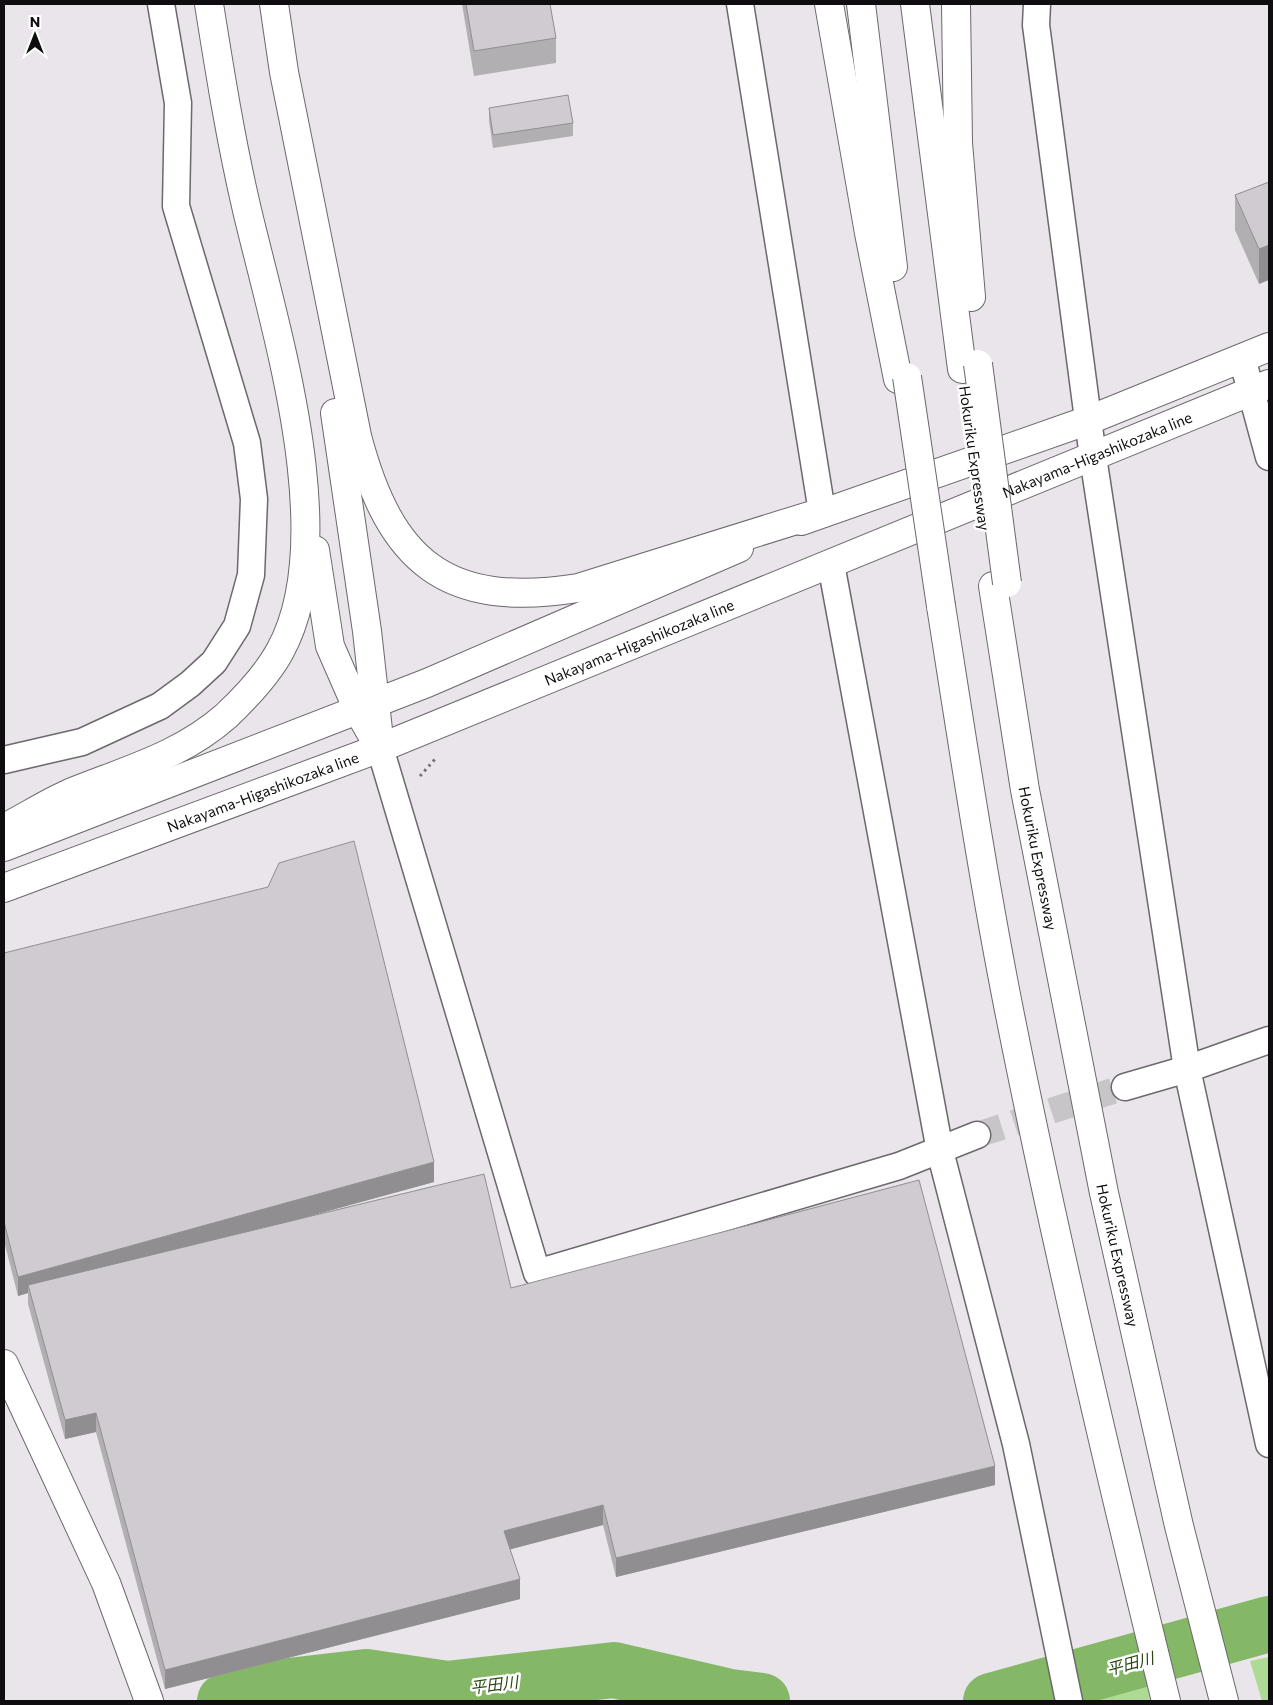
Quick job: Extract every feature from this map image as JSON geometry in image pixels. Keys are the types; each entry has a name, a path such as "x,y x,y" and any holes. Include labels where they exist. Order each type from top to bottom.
{"main road":[{"path":"210,4 221,80 240,180 285,364 330,646 367,707 380,748"},
{"path":"274,4 367,631 367,707"},
{"path":"829,4 870,233 903,378 928,522 970,794 1008,1004 1050,1205 1126,1540 1166,1701"},
{"path":"860,4 903,378"},
{"name":"Hokuriku Expressway","path":"915,4 970,366 1000,584 1056,909 1067,1005 1108,1212 1179,1526 1224,1701"},
{"path":"956,4 958,143 965,245 970,366"},
{"path":"284,72 366,474 380,506 395,532 412,552 430,568 472,587 496,592 548,593 578,588 822,512 1089,420 1269,347"},
{"name":"Nakayama-Higashikozaka line","path":"4,888 380,748 1260,388"},
{"path":"4,828 68,794 145,766 195,739 225,717 259,680 280,650 298,603 303,575 305,541 303,476"},
{"path":"4,847 367,707 822,512"},
{"path":"4,1364 106,1583 149,1701"}],"street":[{"path":"4,760 82,742 160,706 190,684 214,662 237,626 251,575 254,498 247,443 176,206 178,103 161,4"},
{"path":"740,4 822,512"},
{"path":"1037,4 1036,25 1093,457 1187,1069 1269,1444"},
{"path":"1242,358 1260,388 1269,458"},
{"path":"831,564 940,1151 1016,1444 1062,1661 1068,1698"},
{"path":"380,748 536,1273 880,1171 940,1151 977,1135"},
{"path":"1125,1088 1187,1069 1269,1040"}],"green space":[{"path":"1269,1657 1269,1701 1262,1701 1250,1661"},
{"path":"1141,1663 1152,1701 1091,1701 1085,1682"}],"building":[{"path":"466,4 550,4 556,38 474,51"},
{"path":"568,95 573,123 493,135 489,108"},
{"path":"1269,182 1269,245 1259,249 1235,195"},
{"path":"354,841 434,1162 18,1277 4,1222 4,953 268,887 279,863"},
{"path":"484,1174 511,1288 919,1180 995,1466 616,1558 603,1505 504,1531 520,1579 165,1670 96,1413 65,1420 28,1285"}],"waterway":[{"name":"平田川","path":"991,1701 1269,1624"},
{"name":"平田川","path":"225,1701 272,1688 366,1677 447,1689 614,1670 730,1697 762,1701"}],"tunnel":[{"path":"977,1135 1125,1087"}]}
